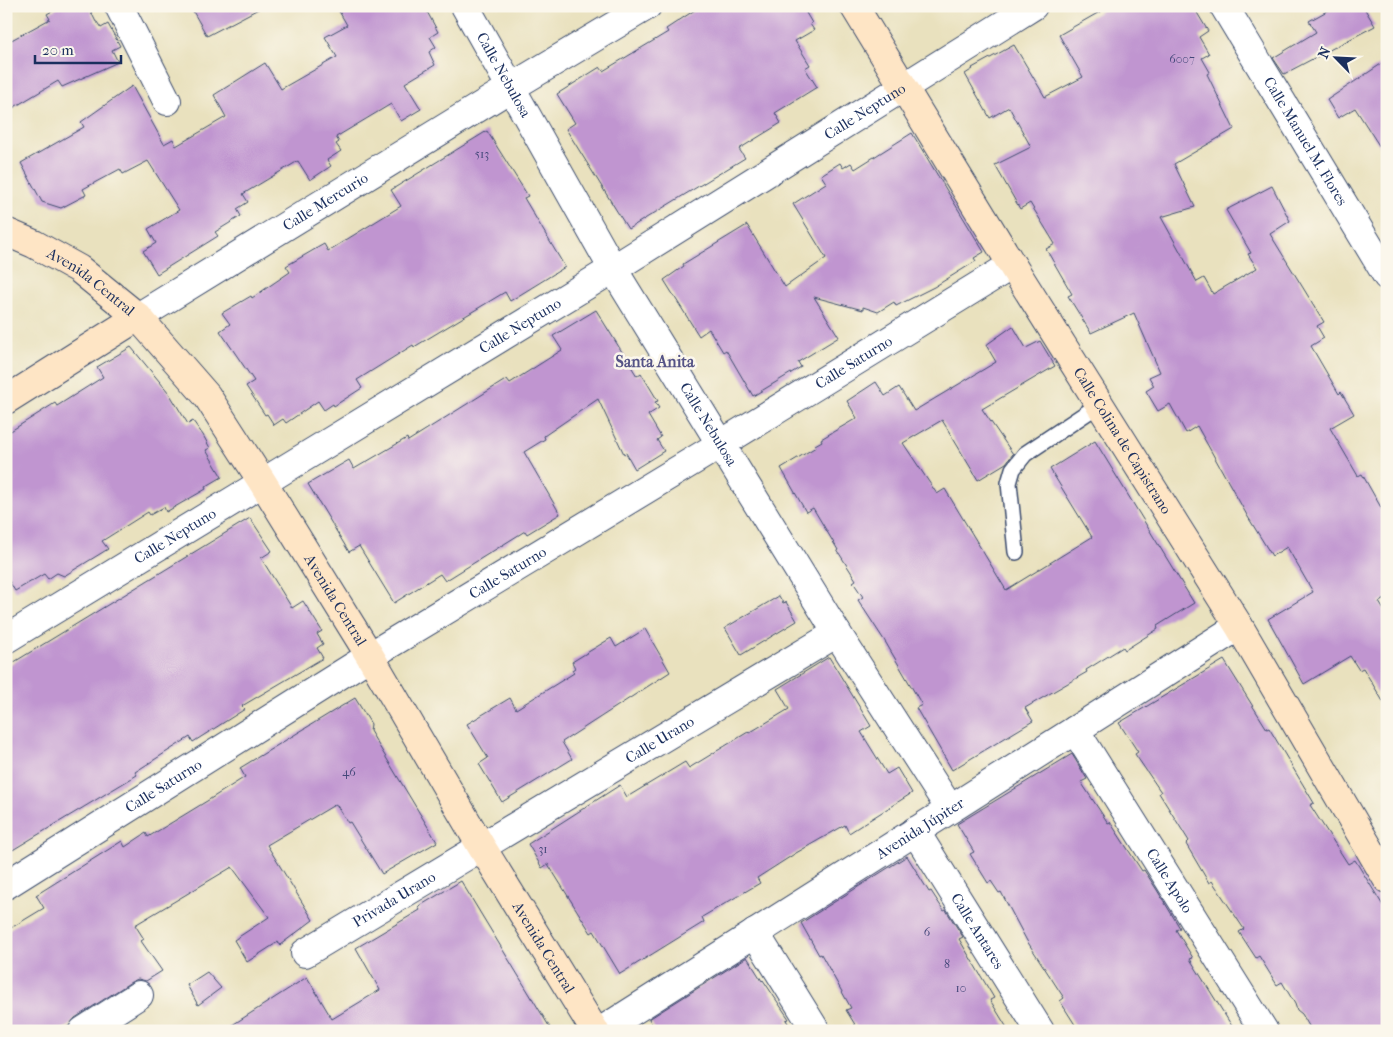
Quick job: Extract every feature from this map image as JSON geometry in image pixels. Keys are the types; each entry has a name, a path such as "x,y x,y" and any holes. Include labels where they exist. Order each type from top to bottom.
{"street":[{"path":"119,6 167,101"},
{"name":"Calle Nebulosa","path":"465,6 612,270 837,633 950,809"},
{"name":"Calle Mercurio","path":"6,400 510,88 647,6"},
{"name":"Calle Colina de Capistrano","path":"854,6 1012,265 1239,626 1387,879"},
{"name":"Calle Neptuno","path":"6,639 612,270 1032,6"},
{"name":"Calle Manuel M. Flores","path":"1224,6 1387,276"},
{"name":"Avenida Central","path":"6,232 34,244 79,269 138,317 208,396 264,483 370,656 481,846 596,1031"},
{"name":"Calle Saturno","path":"6,885 370,656 721,444 1012,265"},
{"name":"Avenida Júpiter","path":"601,1031 1239,626"},
{"name":"Calle Urano","path":"481,846 837,633"},
{"name":"Calle Apolo","path":"1075,730 1264,1031"},
{"name":"Calle Antares","path":"915,831 1040,1031"},
{"name":"Privada Urano","path":"305,953 481,846"},
{"path":"755,933 816,1031"},
{"path":"83,1031 140,995"}],"lane":[{"path":"1016,552 1009,483 1013,469 1024,454 1100,404"}],"building":[{"path":"61,6 88,6 101,28 108,24 120,46 112,50 118,62 62,87 58,81 6,112 6,43 50,19 47,14"},
{"path":"190,6 264,6 207,36"},
{"path":"336,6 424,6 438,32 430,37 436,47 429,52 435,65 405,83 421,109 401,121 391,104 336,137 339,142 336,144 341,151 327,160 331,166 310,180 298,161 243,194 248,202 237,209 241,216 215,232 218,236 157,274 143,251 156,243 148,229 179,210 148,161 123,174 120,169 83,189 86,195 61,208 42,202 21,163 84,127 81,122 132,86 164,144 173,139 176,146 226,117 214,95 265,63 281,89 337,57 325,37 347,25"},
{"path":"701,6 802,6 814,30 795,41 810,65 805,68 817,87 775,113 781,123 739,149 745,158 628,229 566,129 575,123 557,94 600,67 603,71 668,32 666,29"},
{"path":"1110,6 1193,6 1208,31 1199,37 1209,54 1202,58 1210,72 1207,74 1234,129 1174,164 1195,207 1161,217 1197,282 1204,278 1213,294 1257,268 1248,254 1251,253 1226,210 1272,186 1290,221 1270,234 1324,322 1317,326 1324,338 1311,346 1339,394 1341,392 1354,414 1330,428 1358,476 1362,474 1387,518 1387,598 1379,602 1387,615 1387,708 1363,668 1359,670 1350,656 1304,684 1268,619 1313,592 1287,547 1272,556 1197,426 1186,433 1170,404 1158,411 1146,391 1154,386 1149,377 1160,372 1134,313 1091,333 1068,296 1072,294 1046,249 1055,244 1030,203 1020,209 995,165 1031,147 1009,107 990,118 965,74 972,68 1014,45 1045,97 1083,77 1059,35"},
{"path":"1336,6 1363,6 1375,26 1284,74 1273,58 1316,32 1309,21"},
{"path":"1387,60 1387,158 1355,108 1338,118 1327,100"},
{"path":"487,131 528,196 524,198 565,267 510,301 505,292 414,347 413,345 357,380 362,388 334,406 333,404 324,410 318,401 286,423 283,419 274,425 246,386 254,381 220,331 230,324 222,313 251,296 252,298 290,272 286,266 324,244 328,251 401,206 391,190"},
{"path":"912,133 984,252 974,258 976,261 934,287 896,306 894,302 878,312 814,297 839,337 798,362 801,367 753,396 726,350 723,352 709,329 699,336 664,280 684,266 683,264 747,225 785,287 826,258 793,204 826,183 821,175 840,163 843,168 851,163 855,169"},
{"path":"596,310 637,376 641,373 658,401 655,402 659,408 648,415 661,437 657,440 664,451 635,469 626,453 624,454 598,399 544,436 545,439 524,452 560,514 527,534 525,531 445,581 440,574 394,603 359,546 349,552 308,484 349,460 354,469 407,438 408,441 507,379 510,383 562,350 553,336"},
{"path":"1013,326 1026,348 1040,341 1055,366 982,409 1013,454 1006,463 978,480 942,420 903,443 937,494 945,489 1006,590 1092,537 1050,469 1095,441 1194,603 1157,626 1158,629 1125,650 1123,647 1086,670 1087,672 1025,708 1033,721 952,770 916,708 922,705 886,643 858,600 863,597 853,582 856,580 813,508 806,512 781,468 816,447 815,445 822,441 821,439 857,418 847,401 876,382 885,396 899,387 914,411 996,362 986,345"},
{"path":"131,347 169,393 188,424 193,421 203,435 210,448 206,450 222,477 205,487 206,489 166,512 164,507 150,515 148,512 102,541 108,549 64,576 57,573 48,579 44,574 15,591 6,576 6,434 55,403 57,406 103,377 97,367"},
{"path":"250,518 272,551 261,558 292,608 303,601 322,631 317,634 323,644 317,648 323,658 242,706 245,709 193,742 190,737 135,772 137,775 6,854 6,667"},
{"path":"779,596 783,603 786,602 797,621 741,655 725,628"},
{"path":"645,629 670,672 562,742 572,759 502,802 479,764 488,758 467,724 510,698 516,709 574,673 572,670 575,668 572,662 611,638 616,647"},
{"path":"829,657 871,726 861,732 887,774 897,768 912,793 849,833 845,825 796,853 757,878 760,883 702,917 704,922 620,974 594,931 591,933 548,864 542,868 528,844 620,785 627,797 685,762 689,768 789,709 777,689"},
{"path":"1224,660 1267,729 1269,728 1314,803 1310,805 1348,864 1355,860 1387,912 1387,1022 1373,1031 1312,1031 1302,1014 1297,1010 1282,982 1277,985 1259,956 1256,958 1239,932 1244,929 1212,881 1209,883 1186,844 1189,841 1159,793 1161,792 1135,754 1138,752 1119,723"},
{"path":"355,698 371,724 370,731 437,842 382,874 350,822 348,823 336,804 267,845 313,920 280,945 278,942 247,962 234,940 269,917 232,867 135,925 144,939 141,941 162,971 146,981 138,979 131,982 75,1018 69,1026 60,1031 6,1031 6,931 44,908 36,895 122,841 125,847 146,833 148,837 207,801 245,777 240,768"},
{"path":"1072,754 1087,779 1081,782 1108,823 1110,822 1142,871 1144,870 1157,890 1180,928 1176,930 1193,958 1190,959 1235,1031 1079,1031 1060,1001 1064,998 1027,941 1001,892 999,893 991,881 988,883 970,854 974,852 957,824"},
{"path":"907,856 929,892 931,891 944,911 946,910 963,937 959,939 994,998 990,1000 1009,1031 859,1031 846,1010 851,1008 821,954 819,955 801,923"},
{"path":"461,881 552,1031 223,1031 307,977 332,1019 380,990 356,948 420,910 418,907"},
{"path":"747,957 789,1019 786,1020 793,1031 656,1031 649,1019"},
{"path":"207,972 221,988 198,1005 187,985"}],"district":[{"name":"Santa Anita","path":"655,361"}]}
